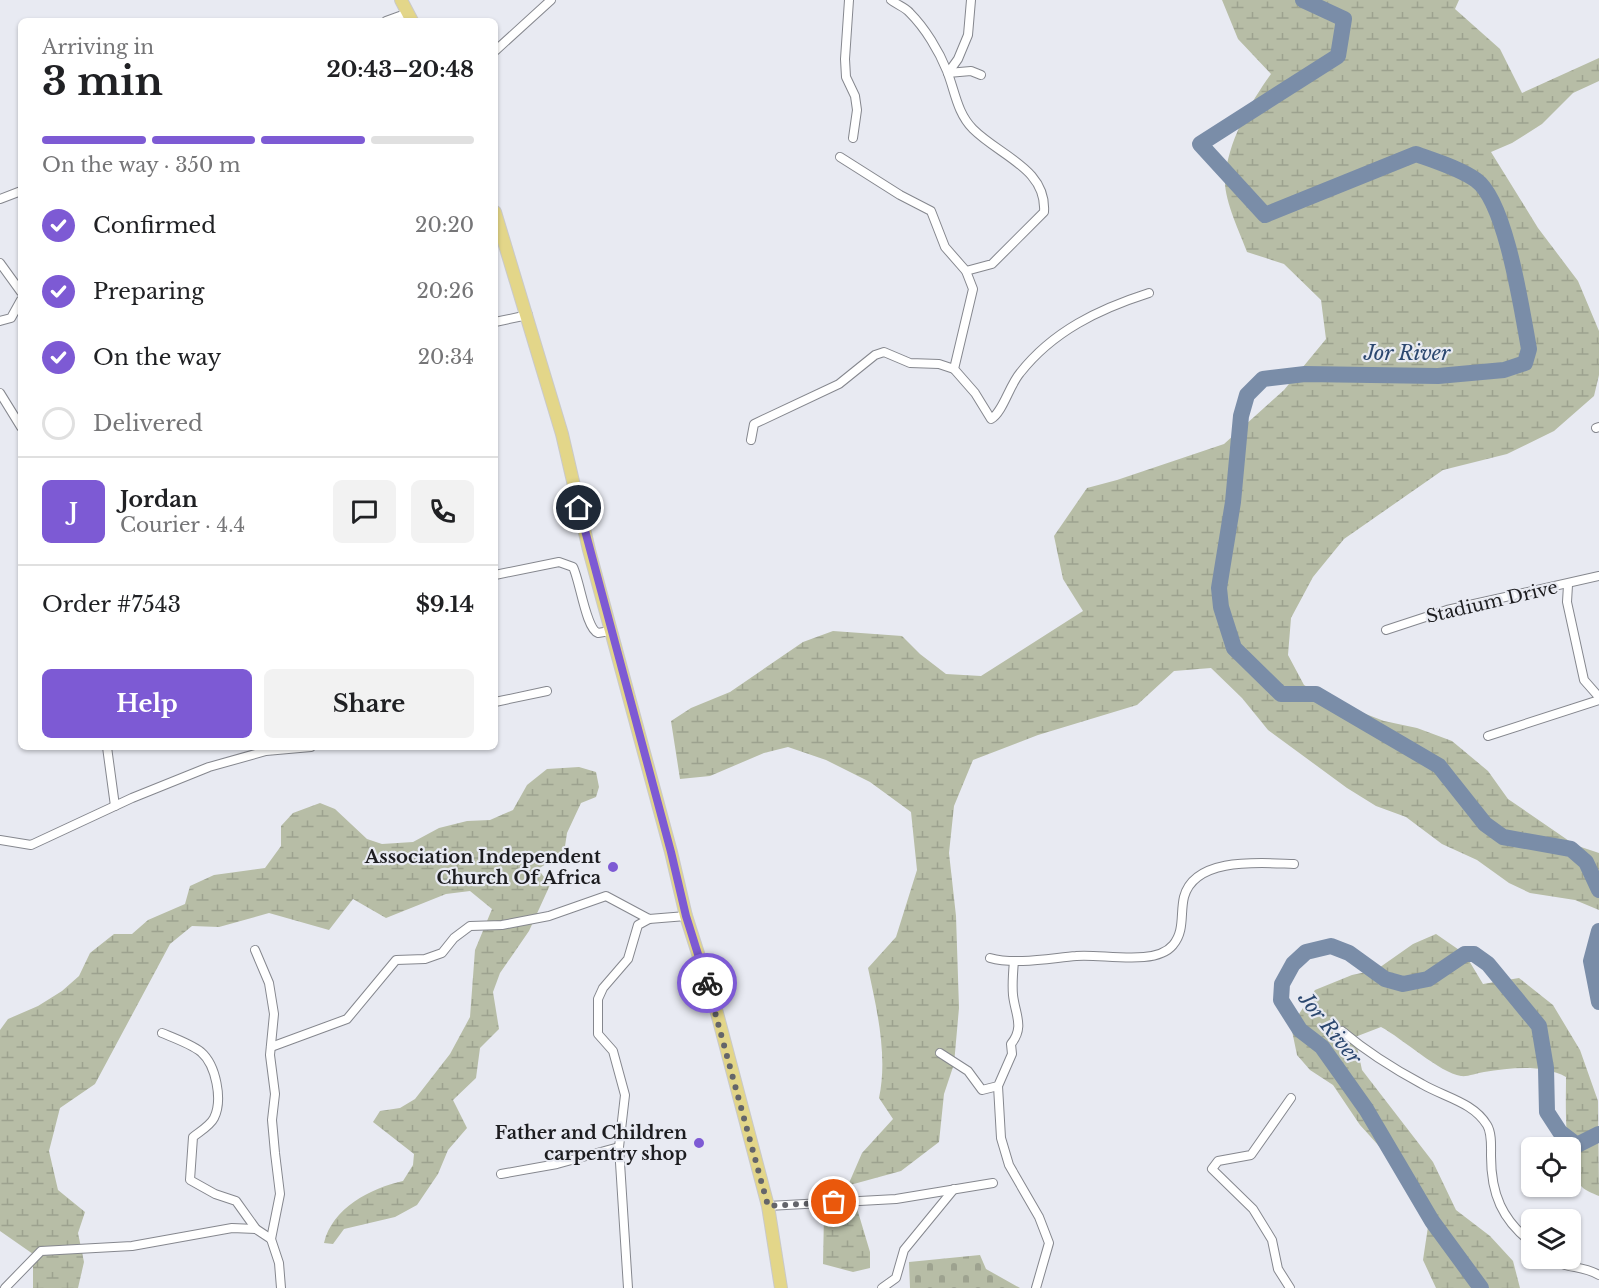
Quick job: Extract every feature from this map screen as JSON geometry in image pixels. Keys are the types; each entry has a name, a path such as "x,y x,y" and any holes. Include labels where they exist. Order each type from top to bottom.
{"main road":[{"path":"401,0 410,17"},
{"path":"498,221 562,434 610,631 671,852 686,916 717,1013 768,1206 781,1288"}],"street":[{"path":"498,48 551,0"},
{"path":"849,0 845,59 846,77 855,96 857,110 853,138"},
{"path":"891,0 908,10 918,22 948,73 955,100 973,129 1036,179 1045,196 1044,212 992,264 966,271"},
{"path":"948,73 958,59 968,35 972,0"},
{"path":"948,73 971,70 981,75"},
{"path":"840,157 900,195 932,211 945,247 966,271 973,289 954,369"},
{"path":"0,199 18,192"},
{"path":"0,263 18,288"},
{"path":"751,440 754,424 839,384 875,355 884,352 910,363 939,364 954,369 975,393 991,419 999,414 1007,389 1021,371 1062,333 1105,308 1149,293"},
{"path":"0,321 11,318 18,305"},
{"path":"498,321 528,315"},
{"path":"0,393 18,422"},
{"path":"498,574 559,562 573,567 580,581 590,625 598,633 610,631"},
{"name":"Stadium Drive","path":"1386,630 1447,610 1568,585 1599,576"},
{"path":"1488,736 1599,698 1584,680 1567,602 1568,585"},
{"path":"498,701 547,691"},
{"path":"107,750 115,806"},
{"path":"0,840 31,845 115,806 220,764 266,750"},
{"path":"990,958 1014,961 1078,956 1123,959 1165,951 1173,945 1179,933 1184,896 1194,880 1214,868 1243,862 1294,864"},
{"path":"271,1047 347,1019 396,960 425,959 442,953 454,938 470,926 502,925 549,916 606,896 649,919"},
{"path":"627,1288 620,1147 625,1095 613,1052 598,1034 598,999 603,988 628,960 638,925 649,919 686,916"},
{"path":"255,950 269,983 274,1014 271,1047 275,1094 273,1120 280,1194 271,1239 279,1263 281,1288"},
{"path":"1014,961 1013,996 1019,1014 1018,1035 1011,1044 1012,1054 998,1086 1001,1138 1009,1165 1039,1217 1048,1243 1036,1288"},
{"path":"1342,1031 1381,1060 1424,1086 1471,1107 1479,1114 1489,1127 1496,1200 1506,1220 1521,1233"},
{"path":"162,1033 200,1052 211,1066 215,1080 218,1106 213,1121 193,1137 190,1180 215,1194 236,1201 256,1229 271,1239"},
{"path":"940,1053 968,1071 982,1090 998,1086"},
{"path":"1290,1288 1278,1269 1272,1240 1253,1209 1212,1169 1218,1161 1251,1155 1291,1098"},
{"path":"501,1174 557,1164 620,1147"},
{"path":"768,1206 896,1199 993,1183"},
{"path":"882,1288 896,1278 904,1250 954,1189"},
{"path":"5,1288 41,1251 132,1246 232,1228 256,1229"},
{"path":"1581,1267 1599,1275"}],"green space":[{"path":"1222,0 1459,0 1455,9 1500,49 1522,93 1599,58 1599,81 1573,93 1542,124 1512,143 1491,152 1538,228 1578,281 1599,331 1599,375 1594,396 1554,431 1507,454 1443,470 1344,539 1313,577 1291,618 1288,655 1304,685 1329,700 1384,721 1417,728 1452,741 1488,771 1508,799 1575,845 1599,853 1599,910 1575,900 1530,893 1509,883 1477,860 1442,844 1406,817 1376,806 1347,788 1268,730 1242,698 1211,668 1174,671 1137,705 1038,735 973,760 954,806 949,853 956,916 959,1008 954,1064 944,1094 939,1142 901,1171 850,1185 870,1252 870,1268 853,1272 823,1264 824,1214 846,1190 862,1153 893,1119 879,1098 882,1049 868,968 896,937 917,870 911,812 870,782 826,760 788,747 764,753 710,776 680,779 671,721 691,708 730,692 803,642 833,631 902,636 920,654 946,674 981,676 1083,611 1063,579 1054,536 1087,488 1224,444 1284,390 1326,339 1321,300 1284,264 1247,252 1230,207 1225,180 1230,152 1241,124 1271,74 1238,39"},
{"path":"579,767 596,772 599,787 596,797 581,803 567,833 564,853 538,869 550,885 529,931 500,973 493,992 499,1029 480,1048 476,1078 453,1100 467,1128 448,1150 438,1174 417,1205 395,1217 344,1229 333,1244 324,1243 335,1220 354,1201 378,1189 403,1181 413,1165 414,1154 373,1122 380,1111 400,1108 415,1099 450,1054 470,1017 475,950 492,909 470,891 446,894 386,918 353,899 329,930 269,913 219,927 192,926 170,944 95,1084 60,1108 49,1151 58,1190 85,1212 78,1233 84,1262 78,1288 33,1288 33,1254 0,1231 0,1030 8,1019 38,1006 62,991 79,976 90,953 114,934 132,934 148,920 185,904 190,886 214,875 265,868 281,846 281,826 293,813 320,803 335,809 367,839 382,844 413,842 439,828 467,821 490,820 513,810 527,785 547,769"},
{"path":"1436,934 1465,954 1483,984 1519,978 1553,1005 1580,1050 1598,1101 1599,1196 1581,1186 1581,1137 1567,1137 1566,1077 1547,1070 1526,1068 1461,1076 1443,1069 1381,1027 1355,1037 1362,1070 1433,1162 1456,1210 1490,1236 1513,1261 1520,1288 1436,1288 1423,1260 1429,1220 1415,1191 1397,1166 1360,1125 1333,1085 1310,1070 1297,1055 1291,1026 1315,990 1352,975 1376,970 1413,944"},
{"path":"980,1255 986,1269 1020,1288 910,1288 909,1262"}],"waterway":[{"name":"Jor River","path":"1303,0 1344,19 1338,56 1200,144 1265,215 1416,154 1447,165 1476,180 1487,192 1504,233 1517,284 1529,349 1525,363 1504,370 1438,376 1305,374 1263,379 1247,395 1241,416 1233,502 1219,588 1221,607 1234,648 1281,694 1316,694 1439,766 1485,824 1503,837 1571,849 1586,862 1599,890"},
{"name":"Jor River","path":"1599,931 1591,961 1599,1002"},
{"name":"Jor River","path":"1481,1288 1432,1221 1366,1109 1322,1047 1300,1030 1281,1000 1282,984 1293,964 1306,952 1331,946 1349,953 1385,979 1403,984 1428,979 1465,954 1474,954 1488,964 1539,1026 1546,1068 1547,1112 1560,1132 1577,1145 1599,1134"}],"way so far":[{"path":"707,983 768,1206 834,1202"}],"place":[{"name":"Association Independent Church Of Africa","path":"613,867"},
{"name":"Father and Children carpentry shop","path":"699,1143"}],"route":[{"path":"579,508 686,916 707,983"}]}
